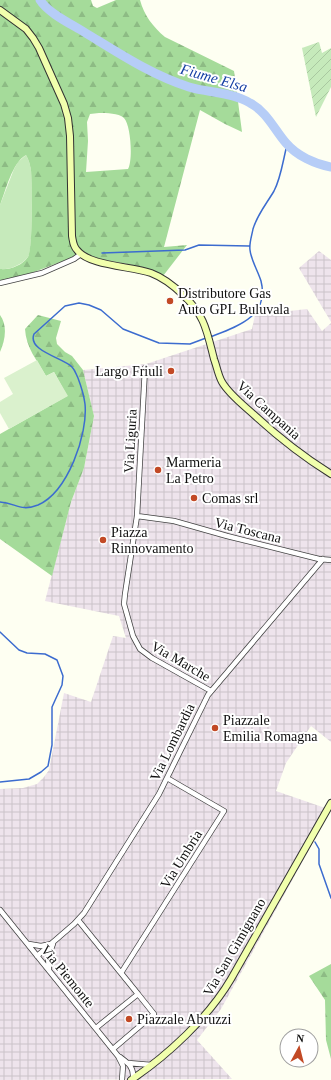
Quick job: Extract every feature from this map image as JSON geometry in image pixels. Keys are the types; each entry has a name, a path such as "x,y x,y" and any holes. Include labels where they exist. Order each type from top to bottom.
{"street":[{"path":"0,10 26,29 33,38 64,104 68,118 70,136 72,236 75,247 81,254 72,261 42,273 0,283"},
{"name":"Via Campania","path":"81,254 91,260 145,271 172,285 189,301 205,325 220,376 228,391 291,447 331,474"},
{"name":"Via Liguria","path":"137,516 145,368"},
{"name":"Via Toscana","path":"137,516 174,521 227,536 331,560"},
{"name":"Via Marche","path":"137,516 124,604 133,636 141,650 152,658 211,691"},
{"name":"Via Lombardia","path":"38,956 84,913 143,820 167,778 207,696 220,683 322,559"},
{"name":"Via Umbria","path":"121,973 224,811 167,778"},
{"name":"Via San Gimignano","path":"132,1079 152,1065 201,1020 219,998 331,803"},
{"name":"Via Piemonte","path":"0,910 118,1056 122,1066 122,1080"},
{"path":"78,920 154,1014 112,1048"},
{"path":"27,943 35,946 43,946 54,942"},
{"path":"49,970 48,956 54,942"},
{"path":"96,1028 138,994"},
{"name":"Via Piemonte","path":"118,1056 128,1063"},
{"path":"128,1063 152,1065"},
{"path":"128,1063 132,1068 132,1079"}],"shaded area":[{"path":"319,251 331,260 331,322 299,268"},
{"path":"307,309 322,331 331,323 331,742 311,726 286,763 276,791 331,810 221,1009 197,1040 232,1079 0,1080 0,789 23,788 37,784 44,777 49,770 64,693 91,702 113,636 126,638 119,616 45,601 71,502 84,468 94,416 83,370 146,364 252,329 255,315"}],"green space":[{"path":"0,0 91,0 93,6 97,8 116,0 140,0 144,11 150,20 165,37 234,71 242,132 200,110 164,247 187,245 163,276 154,271 134,265 104,260 84,253 0,285 0,269 7,269 19,265 28,257 30,251 32,215 31,170 26,155 13,170 0,205","holes":["102,113 119,115 124,118 126,122 130,135 131,151 130,165 128,169 86,172 88,141 87,122 90,114"]},
{"path":"319,42 322,53 331,48 331,87 316,117 302,48"},
{"path":"26,155 31,170 32,215 30,251 28,257 19,265 7,269 0,269 0,205 14,169 18,162"},
{"path":"0,315 3,319 5,334 0,352"},
{"path":"38,315 61,321 56,338 57,344 65,352 72,356 83,370 94,416 84,468 71,502 52,576 0,539 0,434 67,396 54,372 46,376 32,354 27,342 25,329"},
{"path":"37,360 46,376 54,372 68,396 9,429 0,413 0,402 13,394 4,378"},
{"path":"331,964 331,1059 326,1040 325,1000 309,976"}],"waterway":[{"name":"Fiume Elsa","path":"40,0 48,9 60,18 148,70 189,87 236,97 250,103 266,116 290,148 295,152 313,162 331,167"},
{"path":"210,337 249,319 256,312 260,304 262,293 261,281 253,262 250,242 257,219 276,186 287,145"},
{"path":"102,253 185,250 199,245 249,246"},
{"path":"0,502 27,508 38,505 49,498 67,475 79,446 83,431 85,404 75,371 68,364 41,350 33,340 34,334 65,306 79,303 89,305 101,310 123,329 159,343 190,344 206,338"},
{"path":"0,632 19,650 27,653 45,654 57,660 63,676 62,685 52,707 52,745 48,766 29,779 0,782"},
{"path":"315,842 319,849 319,864 331,898"}],"place":[{"name":"Distributore Gas Auto GPL Buluvala","path":"170,301"},
{"name":"Largo Friuli","path":"171,371"},
{"name":"Marmeria La Petro","path":"158,470"},
{"name":"Comas srl","path":"194,498"},
{"name":"Piazza Rinnovamento","path":"103,540"},
{"name":"Piazzale Emilia Romagna","path":"215,728"},
{"name":"Piazzale Abruzzi","path":"129,1019"}]}
